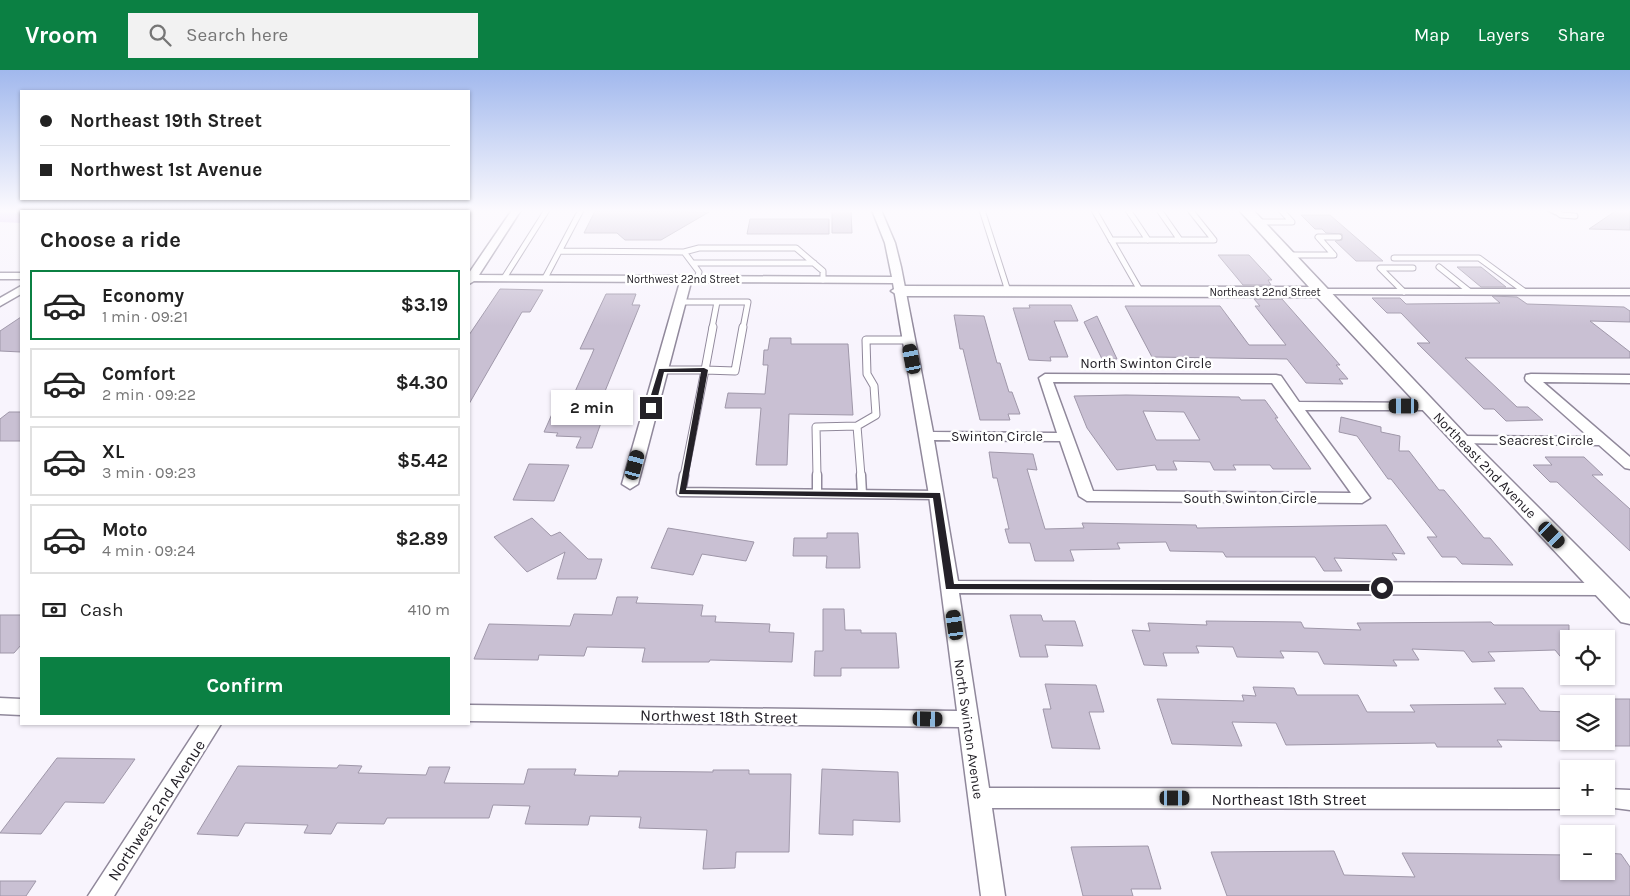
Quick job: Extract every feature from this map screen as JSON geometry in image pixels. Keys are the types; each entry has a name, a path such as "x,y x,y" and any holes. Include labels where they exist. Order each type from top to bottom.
{"street":[{"path":"470,278 490,249"},
{"name":"North Swinton Avenue","path":"891,249 937,495 992,896"},
{"name":"Northeast 2nd Avenue","path":"1281,249 1460,440 1619,602"},
{"path":"0,276 20,276"},
{"name":"Northwest 22nd Street","path":"470,279 822,280 898,286"},
{"path":"630,484 680,302 692,279"},
{"name":"Northeast 22nd Street","path":"898,286 1008,291 1630,292"},
{"path":"0,304 20,291"},
{"name":"North Swinton Circle","path":"1066,437 1045,378 1276,379 1295,406"},
{"path":"1630,379 1531,378 1630,465"},
{"path":"1295,406 1429,406"},
{"name":"South Swinton Circle","path":"1066,437 1087,496 1362,498 1295,406"},
{"name":"Swinton Circle","path":"927,436 1066,437"},
{"name":"Seacrest Circle","path":"1460,440 1602,440"},
{"path":"949,587 1520,588 1551,596 1619,602"},
{"path":"0,706 20,707"},
{"name":"Northwest 18th Street","path":"470,713 968,719"},
{"name":"Northwest 2nd Avenue","path":"100,896 210,725"},
{"name":"Northeast 18th Street","path":"978,798 1560,799"},
{"path":"1615,800 1630,800"}],"lane":[{"path":"504,278 523,249"},
{"path":"545,278 560,251 684,252 697,249"},
{"path":"797,249 823,272 822,280"},
{"path":"994,249 1008,291"},
{"path":"1116,249 1141,292"},
{"path":"1287,255 1334,255 1328,249"},
{"path":"684,252 699,272 692,279"},
{"path":"1394,258 1479,258 1524,291"},
{"path":"693,264 814,263"},
{"path":"1439,267 1469,291"},
{"path":"1404,292 1380,268 1413,268"},
{"path":"661,370 735,370 748,302 680,302"},
{"path":"717,302 682,492 937,495"},
{"path":"817,493 816,427 857,426 876,414 874,386 867,374 866,340 908,340"},
{"path":"857,426 862,494"}],"building":[{"path":"1343,249 1369,249 1383,261 1356,261"},
{"path":"1218,255 1249,255 1272,280 1268,280 1271,285 1243,285"},
{"path":"1457,267 1481,267 1506,287 1481,287"},
{"path":"500,289 543,290 530,312 522,312 470,402 470,334"},
{"path":"606,294 636,294 632,305 640,305 599,406 607,406 592,448 576,448 581,437 556,436 558,433 544,432 556,405 569,405 592,354 594,349 580,349"},
{"path":"1492,296 1517,297 1527,304 1624,307 1630,311 1630,322 1590,321 1630,352 1630,358 1465,358 1517,407 1528,407 1543,420 1506,421 1494,409 1484,409 1417,343 1430,343 1401,313 1387,313 1372,298 1400,298 1406,304 1500,303"},
{"path":"1254,299 1282,299 1340,365 1336,365 1348,379 1339,379 1343,384 1306,383 1287,359 1152,357 1125,306 1220,306 1249,345 1286,345 1255,306 1260,306"},
{"path":"1029,305 1071,305 1078,321 1054,321 1068,357 1050,357 1051,361 1029,360 1013,308 1030,308"},
{"path":"954,315 984,316 997,363 1000,363 1009,392 1012,392 1020,414 1008,414 1010,420 980,420 963,349 960,349"},
{"path":"1097,316 1117,359 1102,359 1084,322"},
{"path":"20,318 20,352 0,351 0,331"},
{"path":"770,338 791,338 791,344 848,344 853,415 789,414 787,465 756,465 761,408 725,408 728,393 765,394 768,365 763,365 764,350 768,350"},
{"path":"1074,396 1239,397 1241,400 1265,400 1278,418 1275,418 1311,469 1273,469 1270,465 1233,465 1236,470 1214,470 1210,462 1173,461 1177,470 1157,470 1155,465 1117,470 1087,428","holes":["1143,411 1184,412 1200,440 1156,440"]},
{"path":"9,412 20,412 20,441 0,441 0,419"},
{"path":"1341,417 1381,427 1381,432 1400,436 1399,451 1409,451 1439,490 1444,490 1484,538 1490,538 1513,565 1462,564 1456,557 1442,557 1427,537 1437,537 1391,479 1388,479 1357,436 1339,432"},
{"path":"989,452 1033,454 1037,470 1027,469 1045,529 1084,528 1082,523 1196,525 1197,528 1386,525 1405,554 1392,553 1397,560 1334,558 1342,571 1324,571 1315,557 1226,557 1223,552 1170,551 1166,542 1117,543 1120,549 1070,550 1074,561 1035,561 1030,543 1009,543 1005,529 1009,529 997,478 993,478"},
{"path":"1545,457 1584,457 1603,475 1592,475 1630,509 1630,551 1557,482 1550,482 1533,465 1552,465"},
{"path":"529,464 569,465 554,501 513,500"},
{"path":"532,518 551,536 560,532 588,559 602,559 596,579 557,579 565,552 527,572 494,537"},
{"path":"668,528 754,542 746,561 702,554 693,575 651,568"},
{"path":"827,533 858,533 860,568 826,568 827,556 793,556 794,538 827,538"},
{"path":"617,597 638,597 636,603 703,605 701,616 716,616 715,622 770,624 769,632 794,633 792,662 710,660 709,662 642,662 645,648 587,647 584,656 539,655 538,660 474,659 489,624 570,626 574,614 612,615"},
{"path":"823,609 844,609 845,630 861,630 861,633 896,633 899,668 841,668 841,676 814,676 815,651 823,651"},
{"path":"0,615 20,615 20,646 14,653 0,653"},
{"path":"1010,615 1041,615 1043,621 1075,621 1083,646 1045,645 1048,657 1020,657"},
{"path":"1206,621 1301,622 1304,628 1361,630 1357,623 1491,622 1494,625 1569,625 1569,630 1560,630 1560,656 1555,650 1488,652 1495,661 1472,662 1464,651 1412,649 1419,660 1393,660 1397,666 1324,664 1318,652 1280,651 1284,658 1237,657 1233,647 1196,646 1199,653 1163,653 1167,666 1144,665 1132,630 1150,631 1148,623 1207,625"},
{"path":"1045,684 1096,685 1104,712 1089,712 1100,749 1052,748 1043,709 1051,709"},
{"path":"1253,687 1294,688 1297,695 1358,695 1367,712 1415,712 1410,705 1506,704 1494,688 1523,688 1540,711 1560,712 1560,741 1497,740 1502,747 1437,747 1435,743 1286,745 1276,723 1232,722 1242,746 1172,744 1157,699 1244,701 1242,695 1256,696"},
{"path":"1615,699 1630,699 1630,746 1615,746"},
{"path":"57,758 135,759 104,803 65,802 41,834 0,833"},
{"path":"339,765 362,766 358,773 426,775 429,767 450,767 444,783 524,784 528,769 576,769 574,775 618,776 619,771 713,772 713,770 749,770 749,774 791,774 789,852 736,852 735,868 703,869 707,830 639,828 641,817 590,816 588,825 525,824 530,806 493,805 489,818 387,818 384,824 337,823 331,834 304,833 308,825 245,823 238,836 197,834 238,766 337,768"},
{"path":"822,769 898,772 900,822 853,820 853,835 819,834"},
{"path":"1148,846 1161,889 1131,889 1133,896 1083,896 1071,847"},
{"path":"1334,851 1344,875 1415,877 1402,853 1560,855 1560,880 1615,880 1615,854 1621,854 1630,867 1630,896 1227,896 1211,852"},
{"path":"0,881 36,881 26,896 0,896"}],"route":[{"path":"651,408 661,370 704,370 682,492 937,495 949,587 1382,588"}]}
